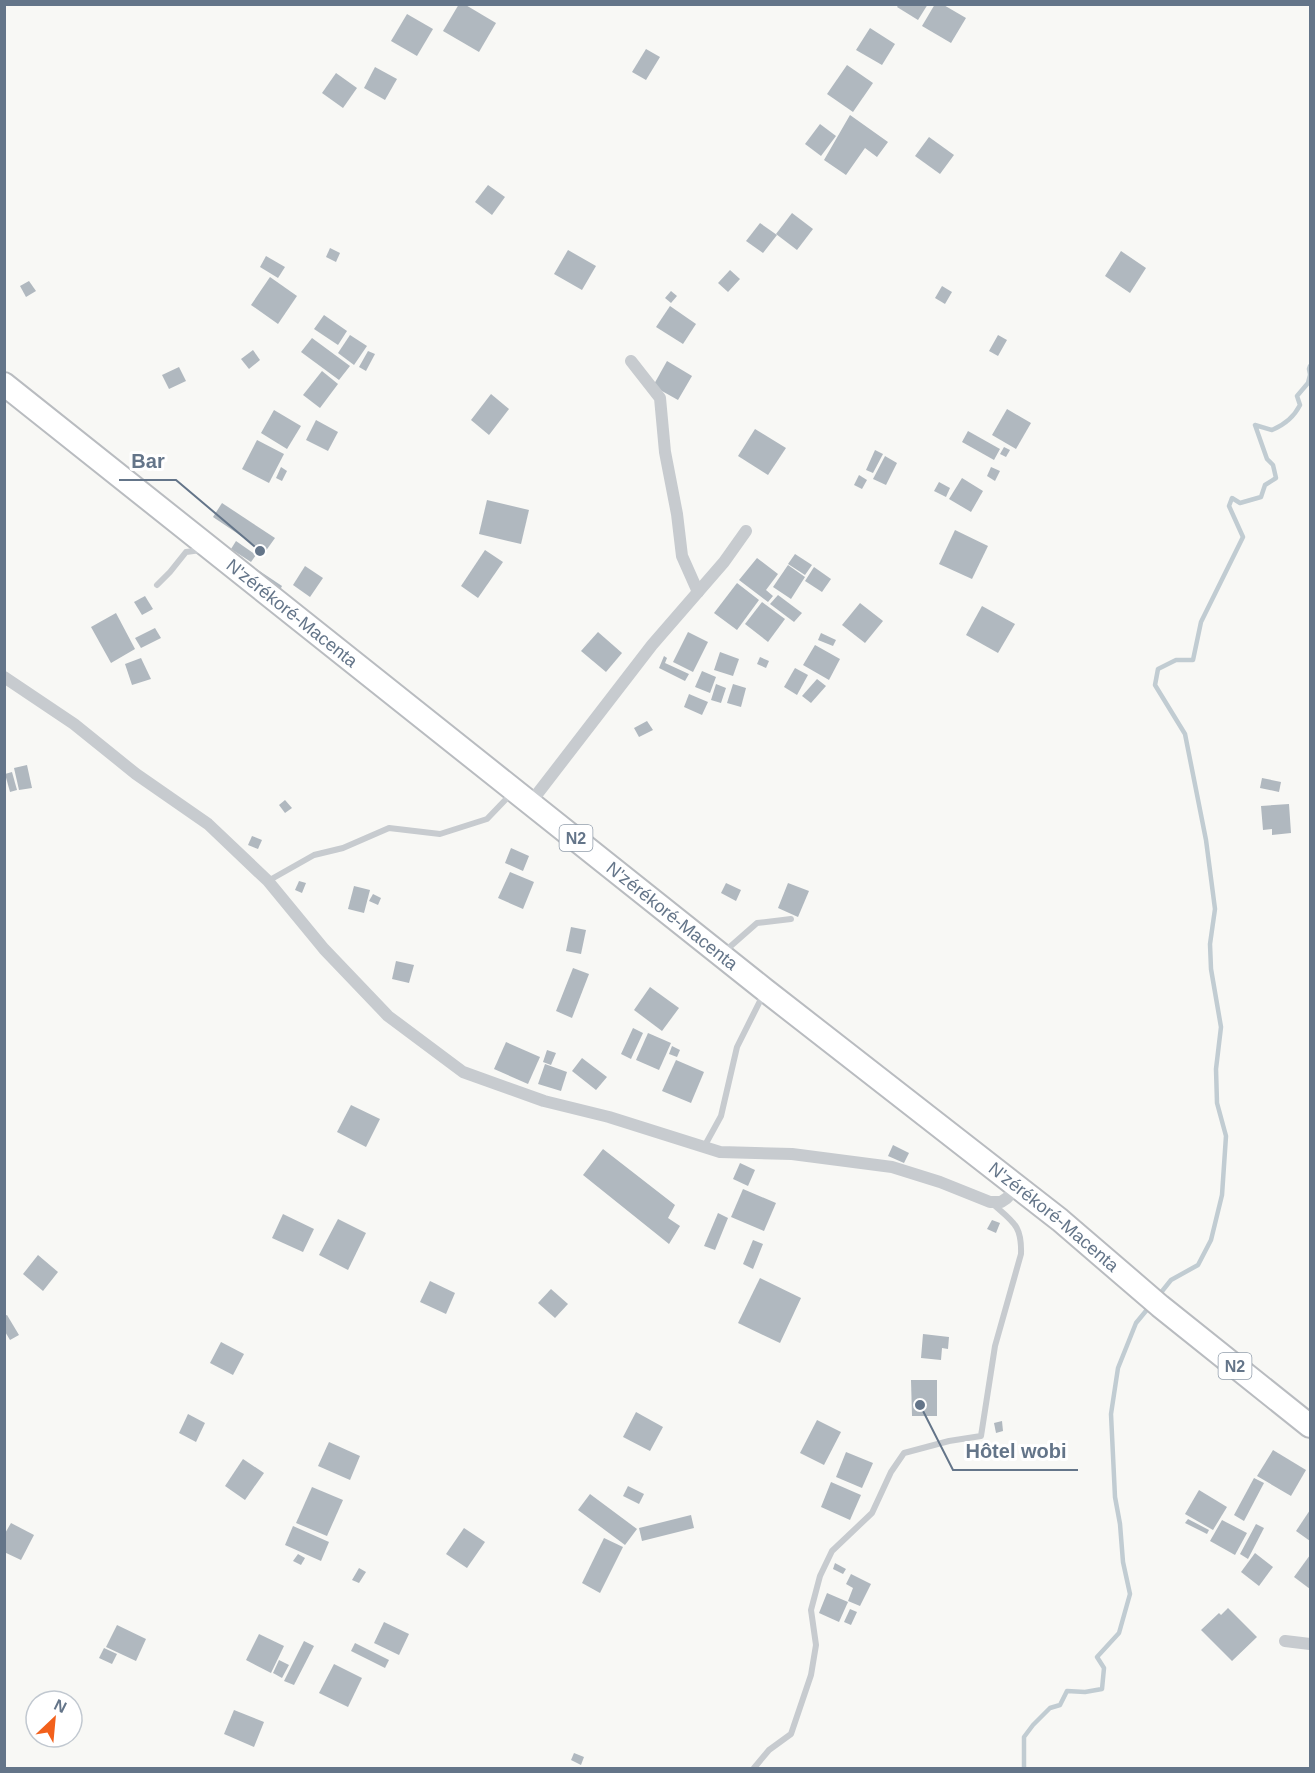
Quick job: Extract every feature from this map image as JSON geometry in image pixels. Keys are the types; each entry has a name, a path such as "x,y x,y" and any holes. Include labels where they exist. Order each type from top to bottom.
{"highway":[{"name":"N'zérékoré-Macenta","path":"4,384 765,990 1060,1220 1153,1300 1311,1426"}],"street":[{"path":"631,361 660,398 665,452 677,514 682,556 698,592"},
{"path":"523,796 724,562 746,531"},
{"path":"4,677 74,724 136,774 208,824 268,881 324,949 388,1017 463,1072 544,1101 609,1117 720,1152 792,1154 892,1167 940,1182 990,1202 1000,1202 1007,1198 1017,1186"},
{"path":"1285,1641 1311,1644"}],"lane":[{"path":"157,585 186,552 213,549"},
{"path":"268,881 314,855 344,848 389,828 440,834 487,819 523,796"},
{"path":"722,955 757,923 791,919"},
{"path":"704,1147 721,1116 736,1047 765,990"},
{"path":"754,1768 769,1750 791,1734 811,1675 816,1645 811,1610 820,1576 832,1551 872,1513 891,1472 904,1453 949,1441 981,1436 995,1346 1021,1254 1019,1230 990,1202"}],"building":[{"path":"459,4 464,4 496,23 479,52 443,31"},
{"path":"899,4 928,4 918,20 897,7"},
{"path":"935,4 942,4 966,18 951,43 922,26"},
{"path":"407,14 433,29 417,56 391,41"},
{"path":"870,28 895,44 882,65 856,50"},
{"path":"646,49 660,57 646,80 632,72"},
{"path":"847,65 873,83 853,112 827,94"},
{"path":"375,67 397,79 385,100 364,88"},
{"path":"336,73 357,88 343,108 322,93"},
{"path":"850,115 888,142 877,157 865,148 846,175 824,160"},
{"path":"820,124 836,136 821,156 805,144"},
{"path":"929,137 954,155 940,174 915,156"},
{"path":"488,185 505,197 492,215 475,202"},
{"path":"792,213 813,229 797,250 776,234"},
{"path":"760,223 777,235 763,253 746,241"},
{"path":"330,248 340,253 336,262 326,257"},
{"path":"568,250 596,266 582,290 554,274"},
{"path":"1121,251 1146,268 1130,293 1105,276"},
{"path":"266,256 285,267 278,278 260,267"},
{"path":"730,270 740,279 728,292 718,283"},
{"path":"270,277 297,296 278,324 251,305"},
{"path":"29,281 36,291 26,297 20,286"},
{"path":"942,286 952,292 945,304 935,298"},
{"path":"671,291 677,296 671,303 665,298"},
{"path":"670,306 696,324 683,344 656,327"},
{"path":"324,315 347,331 338,345 314,329"},
{"path":"350,335 367,346 354,365 338,353"},
{"path":"998,335 1007,340 998,356 989,351"},
{"path":"312,338 350,366 339,380 301,352"},
{"path":"253,350 260,360 249,369 241,359"},
{"path":"368,351 375,354 366,371 359,367"},
{"path":"667,361 692,376 678,400 653,386"},
{"path":"179,367 186,381 169,389 162,375"},
{"path":"322,371 338,384 320,408 303,395"},
{"path":"491,394 509,409 489,435 471,420"},
{"path":"1007,409 1031,423 1016,449 992,435"},
{"path":"274,410 301,426 287,449 261,433"},
{"path":"316,420 338,432 328,451 306,440"},
{"path":"755,429 786,448 768,475 738,456"},
{"path":"968,431 1000,449 994,460 962,442"},
{"path":"257,440 284,454 269,483 242,469"},
{"path":"1004,447 1010,450 1006,457 1000,454"},
{"path":"875,450 883,454 873,473 866,470"},
{"path":"885,456 897,463 886,485 873,479"},
{"path":"281,467 287,471 282,481 276,478"},
{"path":"991,467 1000,471 995,481 987,476"},
{"path":"859,475 867,480 862,489 854,485"},
{"path":"962,478 983,491 971,512 949,499"},
{"path":"939,482 950,488 946,497 934,491"},
{"path":"487,500 529,510 521,544 479,534"},
{"path":"222,503 275,538 265,552 213,517"},
{"path":"955,530 988,546 972,579 939,564"},
{"path":"236,541 256,555 251,562 231,549"},
{"path":"485,550 503,562 478,598 461,586"},
{"path":"795,554 812,565 805,575 788,564"},
{"path":"757,558 778,574 766,590 773,596 768,602 739,580"},
{"path":"788,565 805,577 791,599 773,587"},
{"path":"252,566 282,586 279,592 248,572"},
{"path":"305,566 323,578 310,597 293,585"},
{"path":"814,567 831,579 822,592 805,581"},
{"path":"737,583 759,600 737,630 714,613"},
{"path":"778,595 802,613 794,622 770,604"},
{"path":"145,596 153,609 142,615 134,602"},
{"path":"762,602 785,619 768,642 745,624"},
{"path":"860,603 883,621 865,643 842,625"},
{"path":"982,606 1015,624 998,653 966,635"},
{"path":"116,613 135,649 111,663 91,627"},
{"path":"155,628 161,638 141,648 135,638"},
{"path":"598,632 622,653 606,672 581,651"},
{"path":"688,632 708,642 693,672 673,662"},
{"path":"821,633 836,640 833,646 818,640"},
{"path":"815,645 840,659 829,680 803,665"},
{"path":"720,652 739,659 733,676 714,670"},
{"path":"664,656 667,658 665,663 689,674 685,681 659,668"},
{"path":"760,657 769,661 766,668 757,664"},
{"path":"141,658 151,679 132,685 125,664"},
{"path":"795,668 808,675 797,695 784,687"},
{"path":"702,671 716,677 710,693 695,687"},
{"path":"817,679 826,686 811,703 802,696"},
{"path":"716,684 726,688 721,703 711,700"},
{"path":"733,684 746,688 741,707 727,703"},
{"path":"689,694 708,702 702,715 684,707"},
{"path":"647,721 653,730 639,737 634,728"},
{"path":"27,765 32,788 19,790 14,768"},
{"path":"12,772 17,790 10,792 5,774"},
{"path":"1262,778 1281,782 1279,792 1260,788"},
{"path":"285,800 292,808 285,813 279,805"},
{"path":"1289,804 1291,833 1272,835 1272,829 1263,830 1261,806"},
{"path":"252,836 262,840 258,849 248,845"},
{"path":"511,848 529,856 523,871 505,863"},
{"path":"510,872 534,882 523,909 498,898"},
{"path":"299,881 306,883 302,893 295,890"},
{"path":"726,883 741,890 736,901 721,893"},
{"path":"788,883 809,891 798,917 778,908"},
{"path":"354,886 370,890 364,913 348,909"},
{"path":"373,894 381,898 378,905 369,901"},
{"path":"571,927 586,930 581,954 566,951"},
{"path":"396,961 414,965 409,983 392,979"},
{"path":"573,968 589,974 572,1018 556,1011"},
{"path":"650,987 679,1008 662,1031 634,1010"},
{"path":"633,1028 643,1033 631,1059 621,1054"},
{"path":"648,1033 671,1043 659,1070 636,1060"},
{"path":"506,1042 540,1057 528,1084 494,1069"},
{"path":"672,1046 680,1050 677,1057 669,1054"},
{"path":"547,1050 556,1053 551,1065 543,1062"},
{"path":"582,1058 607,1077 596,1090 572,1071"},
{"path":"676,1060 704,1072 691,1103 662,1091"},
{"path":"545,1064 567,1072 561,1091 538,1084"},
{"path":"351,1105 380,1119 366,1147 337,1132"},
{"path":"893,1145 909,1153 904,1163 888,1156"},
{"path":"603,1149 675,1205 668,1218 680,1226 669,1244 583,1175"},
{"path":"740,1163 755,1170 748,1186 733,1179"},
{"path":"743,1189 776,1203 764,1231 731,1217"},
{"path":"718,1213 728,1218 715,1250 704,1246"},
{"path":"283,1214 314,1229 303,1252 272,1238"},
{"path":"338,1219 366,1233 348,1270 319,1255"},
{"path":"992,1220 1000,1223 996,1233 987,1229"},
{"path":"753,1240 763,1244 753,1269 743,1264"},
{"path":"38,1255 58,1272 43,1291 23,1274"},
{"path":"760,1278 801,1298 780,1343 738,1323"},
{"path":"430,1281 455,1293 446,1314 420,1302"},
{"path":"551,1289 568,1304 555,1318 538,1303"},
{"path":"7,1315 19,1335 10,1340 4,1330 4,1316"},
{"path":"923,1334 949,1337 948,1349 942,1348 941,1360 921,1358"},
{"path":"221,1342 244,1354 233,1375 210,1363"},
{"path":"911,1380 937,1380 937,1416 912,1416"},
{"path":"636,1412 663,1427 650,1451 623,1437"},
{"path":"188,1414 205,1423 196,1442 179,1433"},
{"path":"817,1420 841,1432 824,1465 800,1453"},
{"path":"1002,1421 1003,1431 996,1433 994,1423"},
{"path":"329,1442 360,1456 350,1480 318,1466"},
{"path":"1273,1450 1306,1470 1291,1496 1257,1476"},
{"path":"846,1452 873,1463 862,1488 836,1477"},
{"path":"243,1459 264,1473 245,1500 225,1486"},
{"path":"1254,1478 1264,1483 1244,1521 1234,1515"},
{"path":"831,1482 861,1495 850,1520 821,1507"},
{"path":"628,1486 644,1494 639,1504 623,1496"},
{"path":"312,1487 343,1500 327,1536 296,1523"},
{"path":"1199,1490 1227,1507 1213,1530 1185,1514"},
{"path":"590,1494 637,1529 625,1545 578,1510"},
{"path":"1310,1510 1310,1541 1296,1531"},
{"path":"691,1515 694,1528 642,1541 639,1528"},
{"path":"1188,1519 1209,1530 1207,1534 1185,1523"},
{"path":"1222,1520 1247,1533 1235,1555 1210,1541"},
{"path":"11,1523 34,1535 21,1560 4,1552 4,1535"},
{"path":"1256,1524 1264,1528 1248,1559 1240,1554"},
{"path":"293,1526 329,1542 321,1561 285,1545"},
{"path":"464,1528 485,1542 467,1568 446,1554"},
{"path":"604,1538 623,1547 600,1593 582,1583"},
{"path":"1255,1553 1273,1567 1259,1586 1241,1572"},
{"path":"298,1554 305,1558 301,1565 293,1561"},
{"path":"1310,1555 1310,1589 1294,1577"},
{"path":"835,1563 846,1569 843,1574 833,1569"},
{"path":"359,1568 366,1572 359,1583 352,1580"},
{"path":"851,1574 871,1584 860,1606 848,1601 853,1588 846,1584"},
{"path":"827,1593 848,1602 839,1622 819,1613"},
{"path":"1228,1608 1257,1637 1232,1661 1201,1630 1219,1613 1221,1615"},
{"path":"850,1609 857,1612 851,1625 844,1622"},
{"path":"384,1622 409,1634 399,1655 374,1643"},
{"path":"117,1625 146,1639 136,1661 106,1647"},
{"path":"259,1634 284,1646 271,1673 246,1660"},
{"path":"304,1641 314,1646 294,1685 284,1681"},
{"path":"355,1643 389,1660 385,1668 351,1651"},
{"path":"104,1648 117,1654 112,1664 99,1658"},
{"path":"279,1660 289,1665 282,1678 273,1673"},
{"path":"334,1664 362,1678 348,1707 319,1693"},
{"path":"234,1710 264,1722 254,1747 224,1734"},
{"path":"574,1753 584,1757 581,1765 571,1760"}],"waterway":[{"path":"1310,366 1310,374"},
{"path":"1159,1295 1171,1280 1198,1265 1211,1240 1222,1195 1226,1136 1217,1103 1216,1069 1221,1027 1211,969 1210,944 1215,909 1206,840 1185,734 1155,685 1158,669 1176,660 1193,660 1201,622 1243,537 1229,506 1232,498 1240,503 1261,497 1265,485 1276,478 1273,465 1267,459 1255,425 1272,430 1288,420 1300,405 1297,396 1308,383 1310,375"},
{"path":"1024,1768 1024,1737 1033,1725 1050,1708 1060,1705 1067,1691 1085,1692 1102,1689 1104,1668 1097,1657 1119,1633 1130,1594 1123,1562 1115,1497 1111,1414 1118,1368 1136,1323 1150,1306"}],"place":[{"name":"Bar","path":"260,551"},
{"name":"Hôtel wobi","path":"920,1405"}]}
